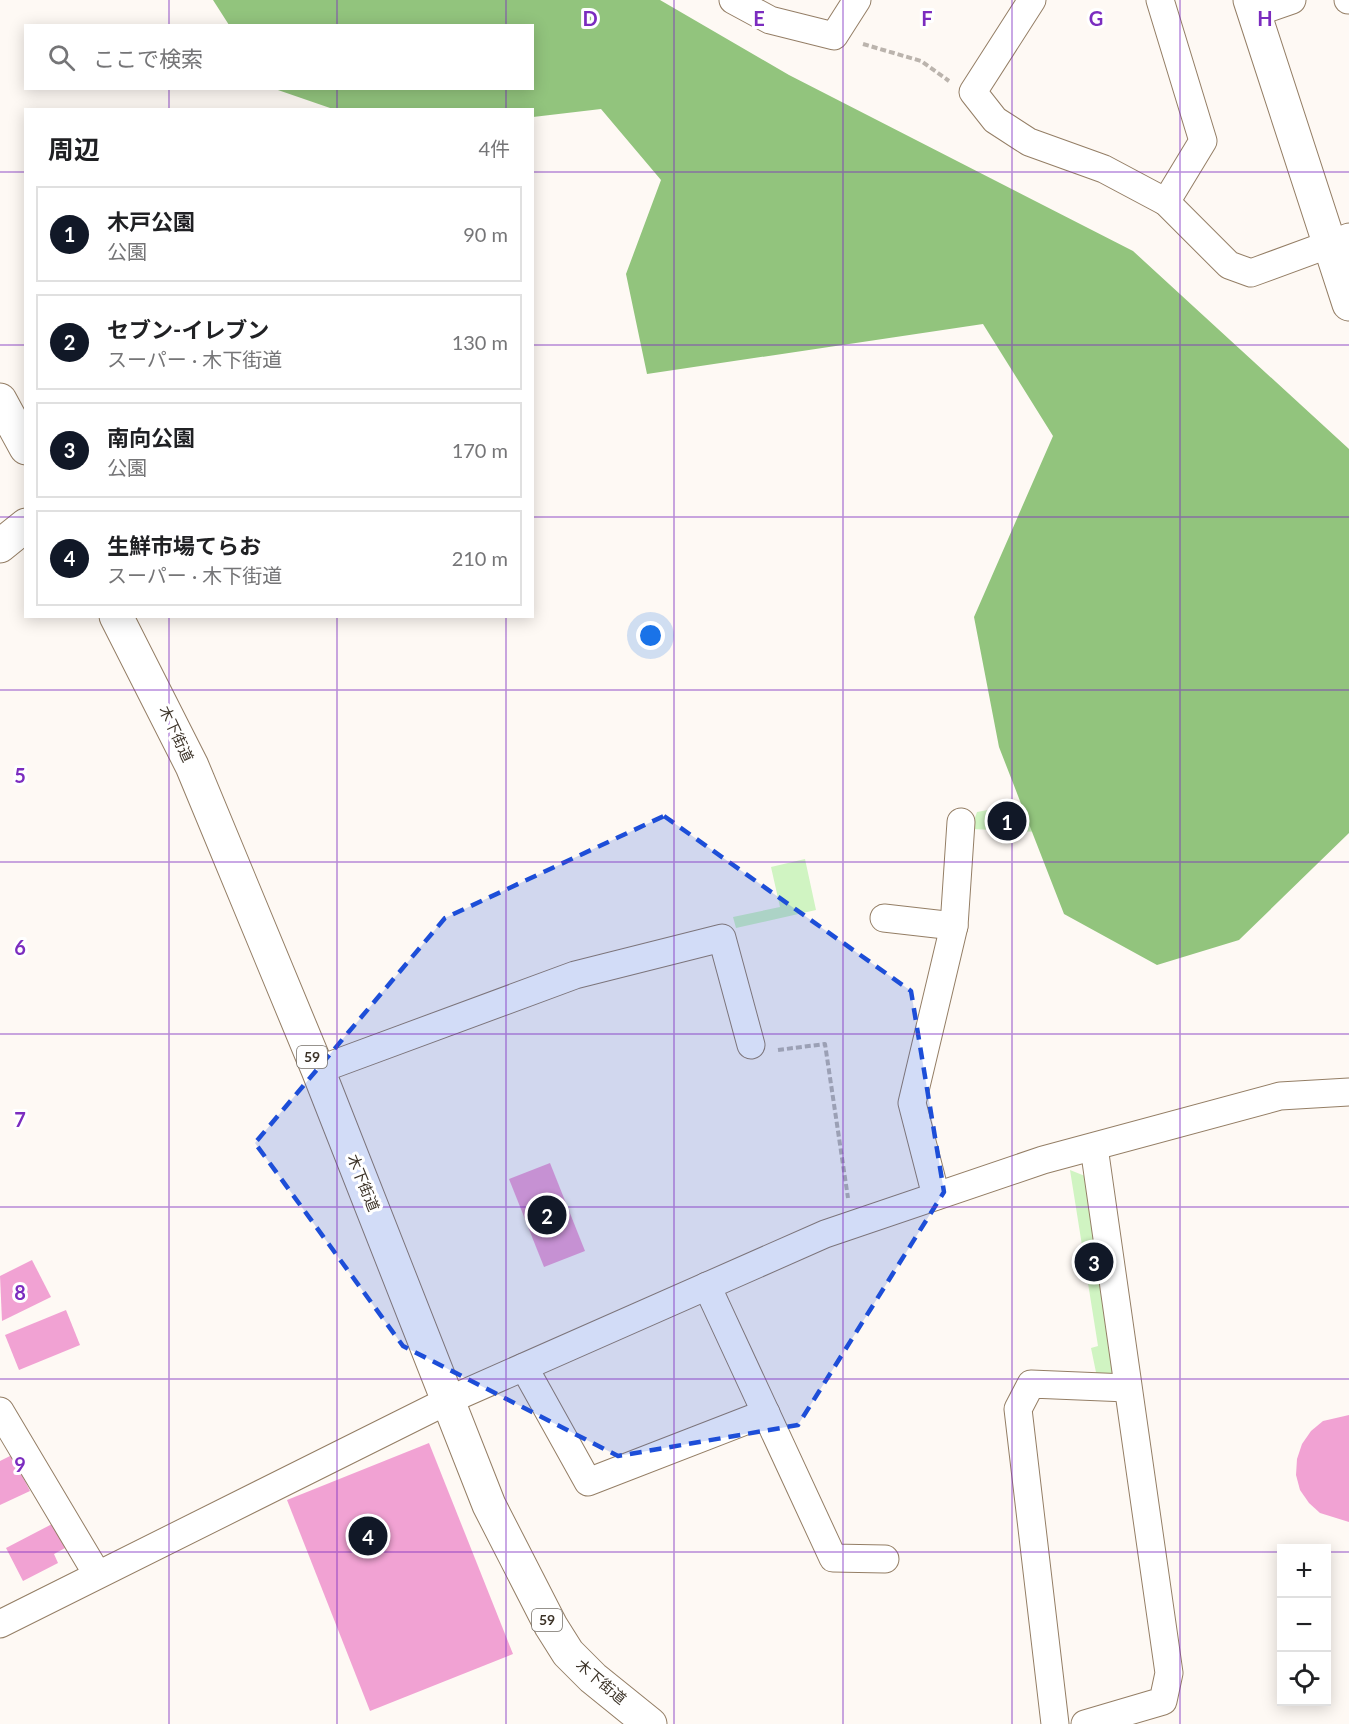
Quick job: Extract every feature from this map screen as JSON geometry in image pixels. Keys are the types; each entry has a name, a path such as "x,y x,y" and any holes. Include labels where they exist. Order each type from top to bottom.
{"main road":[{"path":"1252,7 1340,240 1349,304"},
{"path":"0,400 24,444"},
{"path":"0,515 24,509"},
{"path":"0,546 24,527"},
{"name":"木下街道","path":"117,618 192,766 318,1070 489,1505 550,1626 568,1653 593,1678 644,1721"}],"street":[{"path":"733,0 770,20 834,36 856,0"},
{"path":"1032,0 973,92 995,120 1029,142 1104,169 1166,202 1229,265 1251,273 1340,240"},
{"path":"1160,0 1203,141 1166,202"},
{"path":"1252,7 1292,0"},
{"path":"936,1196 912,1103 954,926 961,822"},
{"path":"884,918 954,926"},
{"path":"318,1070 574,975 722,938 751,1045"},
{"path":"0,1624 449,1400 707,1286 852,1225 1043,1160 1280,1096 1349,1092"},
{"path":"1085,1724 1163,1701 1169,1673 1094,1147"},
{"path":"707,1286 832,1558 885,1558"},
{"path":"524,1367 588,1482 766,1413"},
{"path":"1055,1724 1018,1409 1031,1384 1127,1388"},
{"path":"0,1411 97,1574"}],"path":[{"path":"834,36 921,61 959,89 973,92"},
{"path":"751,1045 771,1051 825,1044 852,1225"}],"highlighted area":[{"path":"664,816 911,991 944,1192 798,1425 618,1456 403,1346 255,1143 445,918"}],"green space":[{"path":"213,0 660,0 789,75 1133,251 1349,449 1349,833 1239,940 1157,965 1064,914 999,747 974,617 1053,436 983,324 647,374 626,274 661,180 601,109 534,117 534,108 330,108 278,90 534,90 534,24 228,24"},
{"path":"1040,800 1039,832 971,829 977,812"},
{"path":"805,859 816,910 736,928 733,917 780,907 771,867"},
{"path":"1070,1170 1090,1178 1119,1370 1109,1381 1098,1382 1091,1348 1098,1346"}],"building":[{"path":"550,1163 585,1251 544,1267 509,1179"},
{"path":"32,1260 51,1297 2,1321 0,1276"},
{"path":"66,1310 80,1345 19,1370 5,1335"},
{"path":"1349,1415 1349,1522 1320,1513 1300,1490 1296,1475 1297,1459 1302,1444 1311,1431 1323,1421"},
{"path":"429,1443 513,1654 370,1711 287,1500"},
{"path":"12,1455 30,1491 0,1505 0,1461"},
{"path":"54,1523 67,1547 54,1554 58,1563 23,1581 6,1548"}],"place":[{"name":"木戸公園","path":"1007,821"},
{"name":"セブン-イレブン","path":"547,1215"},
{"name":"南向公園","path":"1094,1262"},
{"name":"生鮮市場てらお","path":"368,1536"}]}
